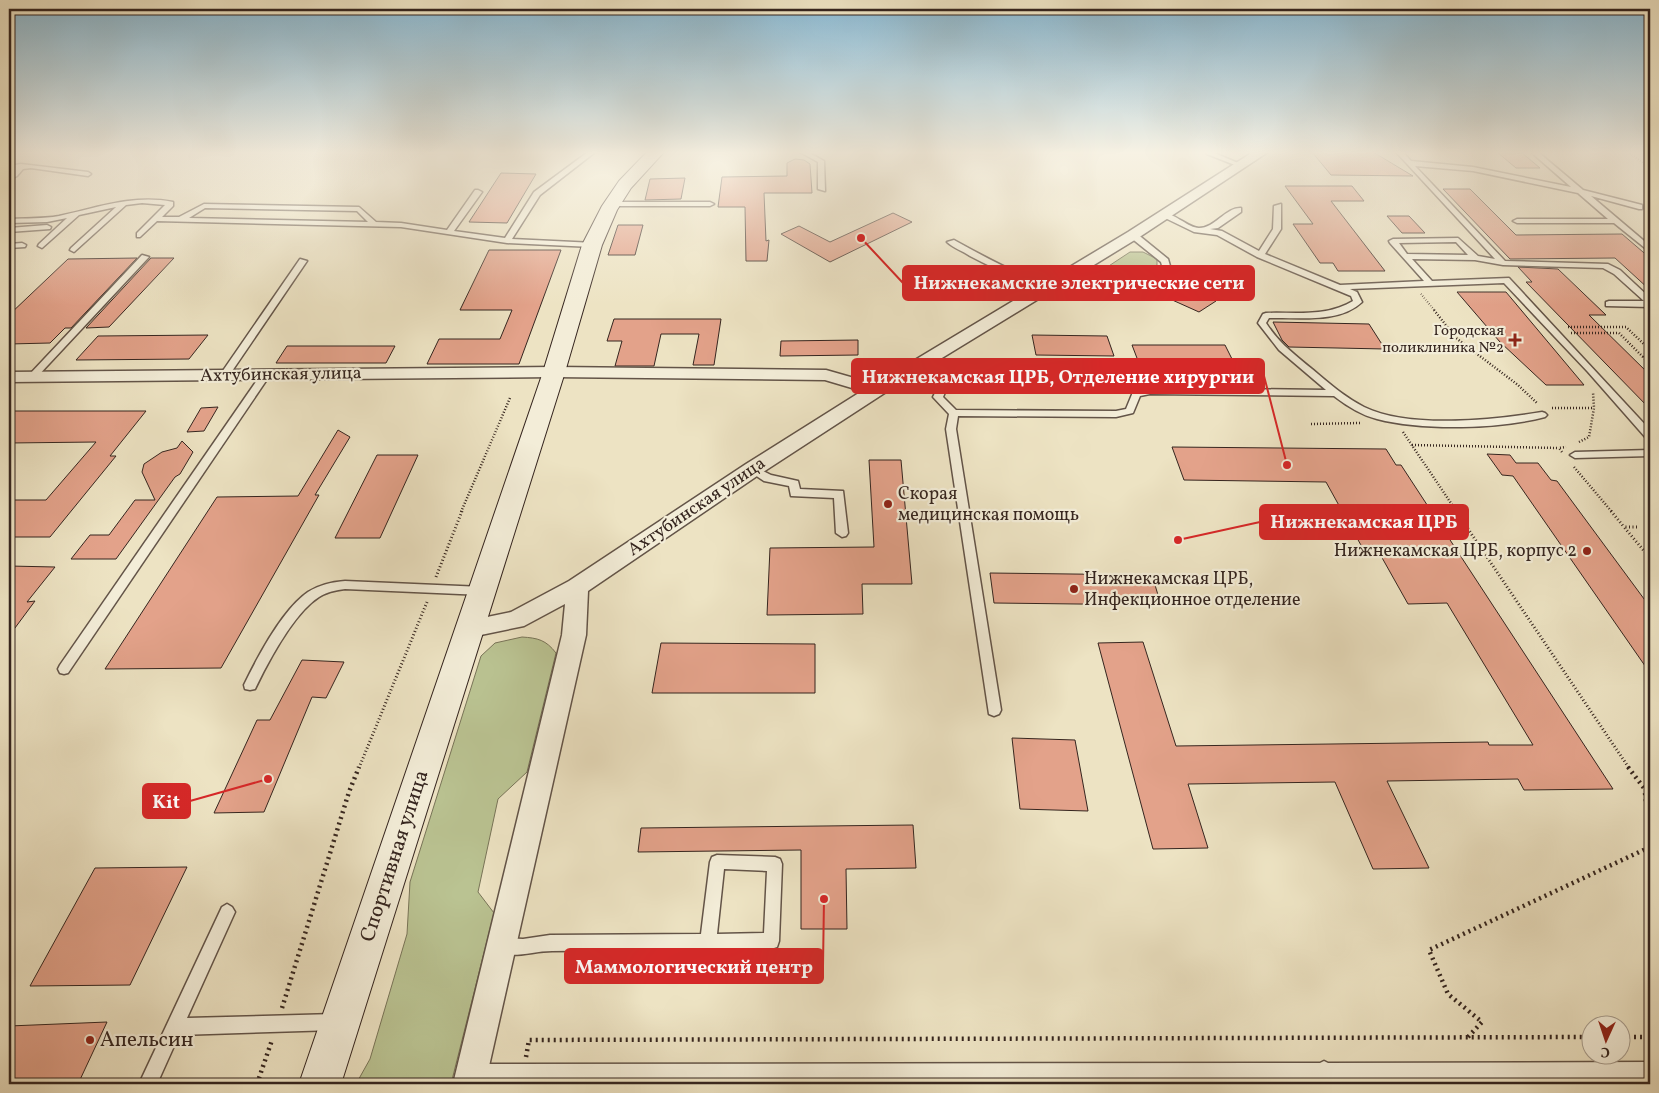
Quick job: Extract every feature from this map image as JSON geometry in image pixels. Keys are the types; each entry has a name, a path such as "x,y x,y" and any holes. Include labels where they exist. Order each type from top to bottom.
{"street":[{"name":"Ахтубинская улица","path":"471,628 516,620 578,587 753,469 877,390 1184,203"},
{"path":"471,628 554,372 592,245 613,204"},
{"name":"Ахтубинская улица","path":"9,377 554,372 826,375 877,390"},
{"path":"470,1079 574,635 578,587"},
{"name":"Спортивная улица","path":"320,1084 471,628"}],"lane":[{"path":"9,221 59,218 78,212 123,204 142,203"},
{"path":"140,235 170,204 166,203"},
{"path":"450,231 470,203"},
{"path":"507,241 531,203"},
{"path":"1447,203 1503,263"},
{"path":"1593,203 1650,250"},
{"path":"1624,203 1639,207"},
{"path":"74,250 123,204"},
{"path":"613,204 710,204"},
{"path":"181,219 204,206 359,209 374,224"},
{"path":"1260,255 1277,229 1278,206"},
{"path":"1197,230 1215,226 1238,210"},
{"path":"42,246 78,212"},
{"path":"1163,216 1197,230 1219,234 1260,255 1354,294 1358,302 1348,310 1337,314 1266,316 1262,323 1268,335 1286,352 1362,410 1394,420 1472,421 1521,419 1542,415"},
{"path":"29,228 41,219"},
{"path":"156,219 401,225 507,241 592,245"},
{"path":"1517,221 1615,221"},
{"path":"9,230 47,227"},
{"path":"950,242 1007,272 1048,286 1095,296 1114,294 1170,280 1165,261 1133,235"},
{"path":"1458,240 1475,258"},
{"path":"1429,282 1393,241 1482,240"},
{"path":"9,246 22,245"},
{"path":"1405,256 1475,258 1503,263 1605,266 1617,272 1650,303"},
{"path":"32,377 145,257"},
{"path":"225,375 303,261"},
{"path":"1341,287 1506,280 1650,436"},
{"path":"1609,304 1650,303"},
{"path":"903,374 941,390 938,398 954,414"},
{"path":"64,669 265,375"},
{"path":"954,414 969,412 1116,414 1130,411 1136,394 1150,391 1338,393"},
{"path":"954,414 951,429 994,710"},
{"path":"1571,453 1650,453"},
{"path":"753,469 768,478 794,484 795,493 839,494 842,533"},
{"path":"250,685 283,631 309,598 327,587 345,584 483,591"},
{"path":"501,946 523,947 550,943 708,943 772,941 775,864 716,862 708,943"},
{"path":"148,1084 227,912"},
{"path":"174,1027 340,1022"},
{"path":"470,1079 523,1074 1000,1079 1166,1070 1327,1077 1642,1075"}],"path":[{"path":"1419,293 1456,338 1518,385 1543,408 1594,408"},
{"path":"1568,327 1626,327 1649,349 1643,356"},
{"path":"1563,333 1619,333 1650,364"},
{"path":"1571,453 1589,437 1594,408 1591,370"},
{"path":"257,1084 278,1024 349,792 469,493 510,398"},
{"path":"1311,424 1368,423"},
{"path":"1402,430 1645,792 1650,796"},
{"path":"1412,445 1559,448 1571,453 1624,526 1650,558"},
{"path":"1559,448 1571,453"},
{"path":"1624,526 1637,527"},
{"path":"1645,792 1650,837"},
{"path":"1467,1038 1482,1022 1448,994 1429,950 1650,847"},
{"path":"523,1074 529,1040 1582,1037"},
{"path":"1632,1037 1650,1037"}],"green space":[{"path":"1130,252 1143,252 1157,259 1157,265 1132,281 1112,290 1094,290 1087,284 1086,281"},
{"path":"522,637 541,640 556,653 527,772 498,799 478,892 494,913 451,1084 356,1084 370,1059 407,934 410,882 481,656 495,643"}],"building":[{"path":"481,203 519,203 507,223 469,222"},
{"path":"719,203 764,203 766,241 769,240 767,261 746,261 745,207 718,207"},
{"path":"1298,203 1333,203 1385,271 1338,271 1333,263 1320,263 1293,224 1313,224"},
{"path":"1456,203 1484,203 1516,235 1622,234 1650,258 1650,290 1615,258 1510,259"},
{"path":"893,213 912,222 830,262 781,234 799,226 830,242"},
{"path":"1387,216 1409,216 1425,233 1402,233"},
{"path":"618,225 643,225 635,255 608,255"},
{"path":"489,250 561,250 519,364 427,364 439,339 500,339 512,310 460,310"},
{"path":"137,258 71,328 65,328 50,343 9,344 9,315 68,259"},
{"path":"151,258 174,258 109,327 86,328"},
{"path":"1518,267 1558,269 1606,315 1589,315 1650,375 1650,409 1526,282 1532,282"},
{"path":"1192,280 1216,301 1199,312 1150,290"},
{"name":"Городская поликлиника №2","path":"1457,292 1506,292 1584,385 1546,385 1500,342"},
{"path":"614,319 721,319 714,365 693,365 699,334 661,334 654,366 615,366 622,341 607,341"},
{"path":"1273,322 1369,324 1385,349 1289,347 1282,340"},
{"path":"208,335 189,359 76,360 98,336"},
{"path":"1032,335 1107,336 1114,356 1036,355"},
{"path":"858,340 858,355 780,356 781,341"},
{"path":"1132,345 1225,345 1236,367 1140,366"},
{"path":"287,346 395,346 386,363 276,363"},
{"path":"218,407 204,431 187,432 201,408"},
{"path":"9,411 146,411 110,456 116,456 50,537 9,537 9,500 46,500 96,442 9,443"},
{"path":"338,430 350,437 315,495 319,495 221,668 105,669 217,497 298,496"},
{"path":"182,441 193,452 180,474 175,477 116,559 71,559 90,535 109,535 135,500 155,500 142,472 144,464 162,452 177,448"},
{"path":"1172,447 1386,449 1396,465 1401,465 1613,789 1524,790 1518,779 1387,781 1429,868 1373,869 1335,782 1188,784 1208,848 1153,849 1098,643 1143,642 1176,746 1488,742 1489,745 1533,745 1447,603 1408,604 1376,547 1362,547 1326,482 1184,480"},
{"name":"Нижнекамская ЦРБ, корпус 2","path":"1487,454 1510,455 1516,463 1538,463 1551,480 1557,481 1650,607 1650,673 1513,476 1502,475"},
{"path":"377,455 418,455 380,538 335,538"},
{"name":"Скорая медицинская помощь","path":"869,460 901,460 912,584 862,584 863,614 767,615 770,548 874,547"},
{"path":"9,566 55,567 27,602 35,601 9,636"},
{"name":"Нижнекамская ЦРБ, Инфекционное отделение","path":"990,573 1152,575 1161,605 994,603"},
{"path":"661,643 815,644 815,693 652,693"},
{"path":"302,660 344,662 326,698 312,697 264,812 214,813 257,720 270,720"},
{"path":"1012,738 1075,740 1088,811 1020,809"},
{"path":"913,825 916,868 846,869 847,929 801,929 801,850 638,852 641,828"},
{"path":"187,867 130,985 30,986 95,868"},
{"path":"107,1022 78,1084 9,1084 9,1026"}],"place":[{"name":"Нижнекамские электрические сети","path":"861,238"},
{"name":"Городская поликлиника №2","path":"1515,340"},
{"name":"Нижнекамская ЦРБ, Отделение хирургии","path":"1287,465"},
{"name":"Скорая медицинская помощь","path":"888,504"},
{"name":"Нижнекамская ЦРБ","path":"1178,540"},
{"name":"Нижнекамская ЦРБ, корпус 2","path":"1587,551"},
{"name":"Нижнекамская ЦРБ, Инфекционное отделение","path":"1074,589"},
{"name":"Kit","path":"268,779"},
{"name":"Маммологический центр","path":"824,899"},
{"name":"Апельсин","path":"90,1040"}]}
